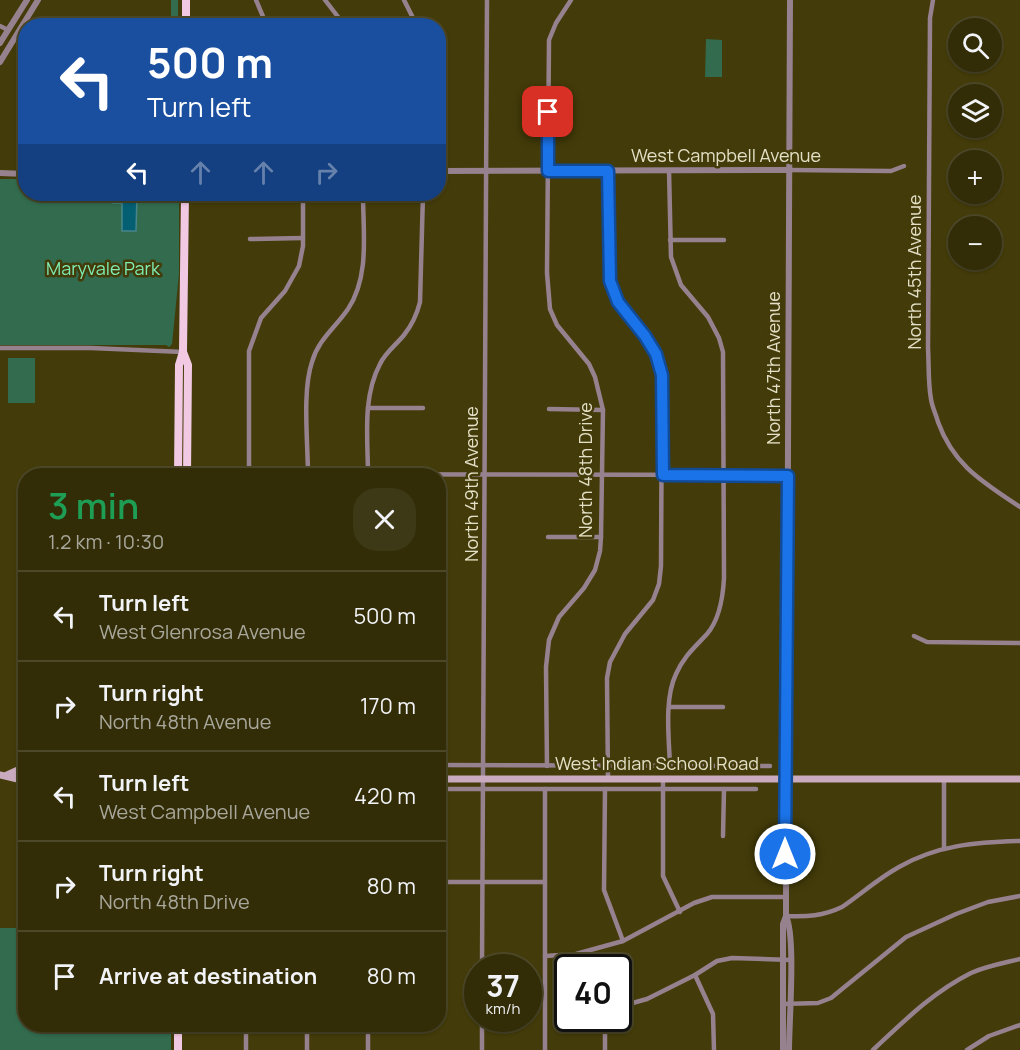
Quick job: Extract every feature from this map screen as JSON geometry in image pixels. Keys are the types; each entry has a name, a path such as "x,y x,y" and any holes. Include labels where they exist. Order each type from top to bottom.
{"main road":[{"path":"186,0 186,18"},
{"path":"178,468 179,364 183,352 185,201"},
{"path":"183,352 188,365 187,468"},
{"path":"3,775 18,770"},
{"path":"3,775 18,781"},
{"name":"West Indian School Road","path":"446,779 1020,779"},
{"path":"178,1032 178,1050"}],"street":[{"path":"0,43 27,0"},
{"path":"27,18 38,0"},
{"path":"255,0 263,18"},
{"path":"325,0 339,18"},
{"path":"404,0 413,18"},
{"name":"North 49th Avenue","path":"482,954 487,0"},
{"name":"North 48th Drive","path":"547,765 546,667 549,640 559,617 584,588 595,570 601,537 603,410 595,377 589,364 557,326 550,309 547,273 549,40 556,23 571,0"},
{"name":"North 47th Avenue","path":"789,1050 783,924 786,916 790,0"},
{"name":"North 45th Avenue","path":"933,0 930,18 928,348 931,402 953,453 964,467 976,478 1020,507"},
{"path":"0,26 8,30"},
{"path":"0,62 18,33"},
{"name":"West Campbell Avenue","path":"446,171 891,171 904,166"},
{"path":"669,170 671,256 681,285 708,317 719,338 723,352 724,475 722,600 708,633 687,654 675,675 670,692 670,766"},
{"path":"608,171 610,281 618,302 656,354 662,375 663,475 659,584 653,600 625,634 610,662 608,779"},
{"path":"0,173 18,174"},
{"path":"249,468 249,351 261,318 285,291 301,259 303,201"},
{"path":"308,468 307,380 320,342 347,310 358,291 362,271 363,201"},
{"path":"368,468 370,389 381,362 405,334 417,313 420,302 423,201"},
{"path":"250,239 303,238"},
{"path":"670,240 724,240"},
{"path":"0,348 91,348 183,352"},
{"path":"368,408 423,408"},
{"path":"549,409 603,410"},
{"path":"446,475 788,476"},
{"path":"548,537 601,537"},
{"path":"914,636 927,642 1020,643"},
{"path":"670,707 723,707"},
{"name":"West Indian School Road","path":"446,765 770,766"},
{"path":"663,779 663,876 680,912"},
{"path":"944,779 944,849"},
{"name":"West Indian School Road","path":"446,789 756,789"},
{"path":"545,789 545,1050"},
{"path":"605,789 604,890 623,941"},
{"path":"723,836 724,789"},
{"path":"786,916 817,916 834,911 898,867 944,849 973,842 1020,841"},
{"path":"446,882 545,882"},
{"path":"786,1005 818,1003 831,998 906,937 988,902 1020,896"},
{"path":"545,956 576,954 623,941 702,899 786,897"},
{"name":"North 47th Avenue","path":"783,1050 791,960 790,924 786,916"},
{"path":"632,1003 647,999 695,975 717,961 732,958 791,960"},
{"path":"873,1050 921,1005 940,991 973,972 1020,959"},
{"path":"695,975 713,1014 714,1050"},
{"path":"967,1050 989,1036 1020,1025"},
{"path":"246,1032 246,1050"},
{"path":"307,1032 307,1050"},
{"path":"368,1032 368,1050"},
{"path":"482,1032 482,1050"},
{"path":"605,1032 605,1050"}],"green space":[{"path":"171,0 178,0 178,18 171,18"},
{"path":"706,39 722,40 722,77 705,77"},
{"name":"Maryvale Park","path":"0,179 18,179 18,201 179,201 179,274 172,344 169,347 166,345 0,345"},
{"path":"8,358 35,358 35,403 8,403"},
{"path":"0,928 18,928 18,1032 171,1032 171,1050 0,1050"}],"water":[{"path":"113,201 137,201 136,231 122,231 122,203 113,203"}],"route":[{"path":"548,112 548,171 608,171 610,281 618,302 656,354 662,375 663,475 788,476 785,854"}]}
